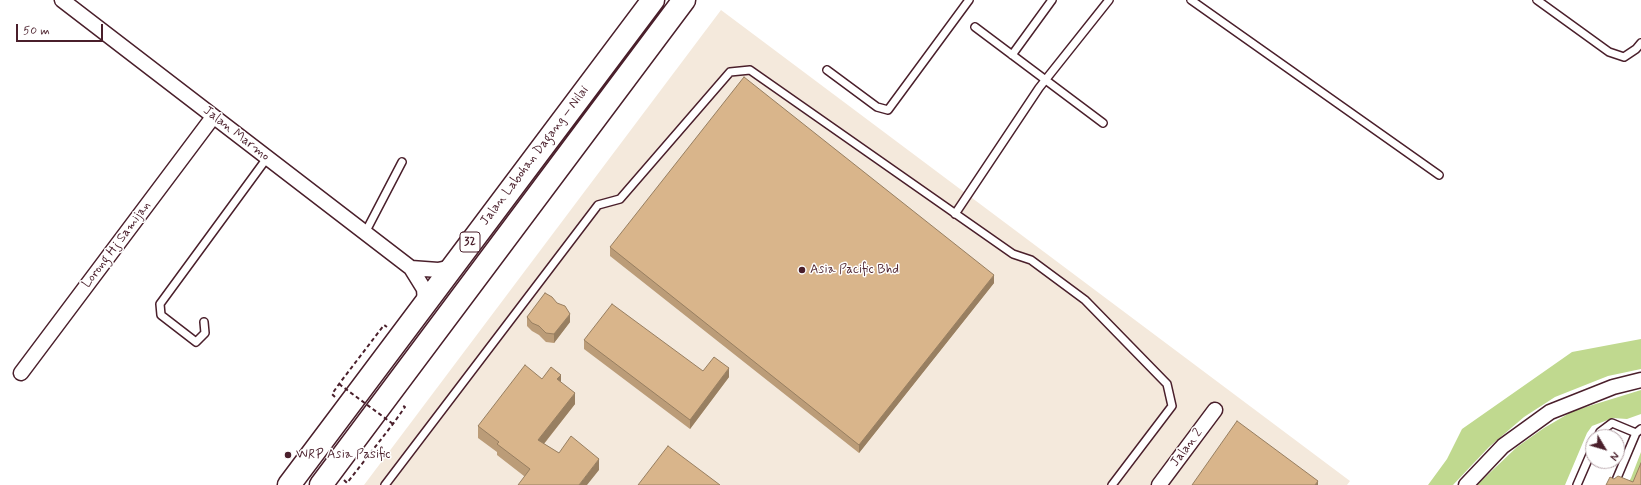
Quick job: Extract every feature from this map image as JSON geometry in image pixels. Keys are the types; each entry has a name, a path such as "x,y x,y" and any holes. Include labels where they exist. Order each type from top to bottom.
{"main road":[{"name":"Jalan Labohan Dagang ‒ Nilai","path":"289,485 653,0"},
{"name":"Jalan Labohan Dagang ‒ Nilai","path":"321,485 684,0"}],"street":[{"name":"Jalan Marmo","path":"63,0 411,268"},
{"name":"Lorong Hj Samijan","path":"21,373 213,117"},
{"path":"411,268 438,270 452,267"},
{"path":"411,268 424,289 425,303"},
{"path":"1466,485 1503,446 1550,412 1613,387 1641,380"},
{"name":"Jalan 2","path":"1159,485 1215,410"}],"lane":[{"path":"827,70 877,108 888,110 969,0"},
{"path":"1012,55 1052,0"},
{"path":"954,214 1046,79 1109,0"},
{"path":"1191,0 1438,175"},
{"path":"1537,0 1609,52 1624,57 1636,50 1641,43"},
{"path":"975,28 1046,79 1103,123"},
{"path":"385,485 598,204 620,199 730,72 750,70 954,214 1013,254 1031,260 1085,300 1167,384 1172,406 1112,485"},
{"path":"204,322 205,333 196,342 161,316 160,304 267,158"},
{"path":"365,233 402,162"},
{"path":"1604,429 1612,423 1639,431 1614,485"},
{"path":"1577,485 1585,466"}],"path":[{"path":"347,484 392,424 339,384 384,325"}],"shaded area":[{"path":"721,10 1350,481 1347,485 364,485"}],"green space":[{"path":"1641,339 1641,369 1608,376 1555,397 1524,417 1489,447 1453,485 1428,485 1447,459 1462,429 1572,352"},
{"path":"1641,390 1641,414 1627,419 1613,418 1592,426 1590,429 1585,429 1585,438 1565,485 1477,485 1517,447 1544,428 1573,411"},
{"path":"1641,452 1641,485 1627,485 1631,478"}],"building":[{"name":"Asia Pacific Bhd","path":"744,77 994,275 859,445 610,247"},
{"path":"545,293 552,297 557,303 565,306 570,314 554,334 546,333 539,326 532,323 527,317"},
{"path":"612,304 703,371 714,357 729,368 690,420 584,340"},
{"path":"525,365 542,379 551,367 561,375 557,379 575,393 538,440 559,453 571,436 599,459 579,485 518,485 530,469 497,444 499,442 478,426"},
{"path":"1237,421 1318,481 1315,485 1192,485"},
{"path":"668,446 720,485 638,485"},
{"path":"1641,463 1641,485 1606,485 1610,477 1614,479 1618,476 1633,482"}],"place":[{"name":"Asia Pacific Bhd","path":"802,270"},
{"name":"WRP Asia Pasific","path":"288,455"}]}
